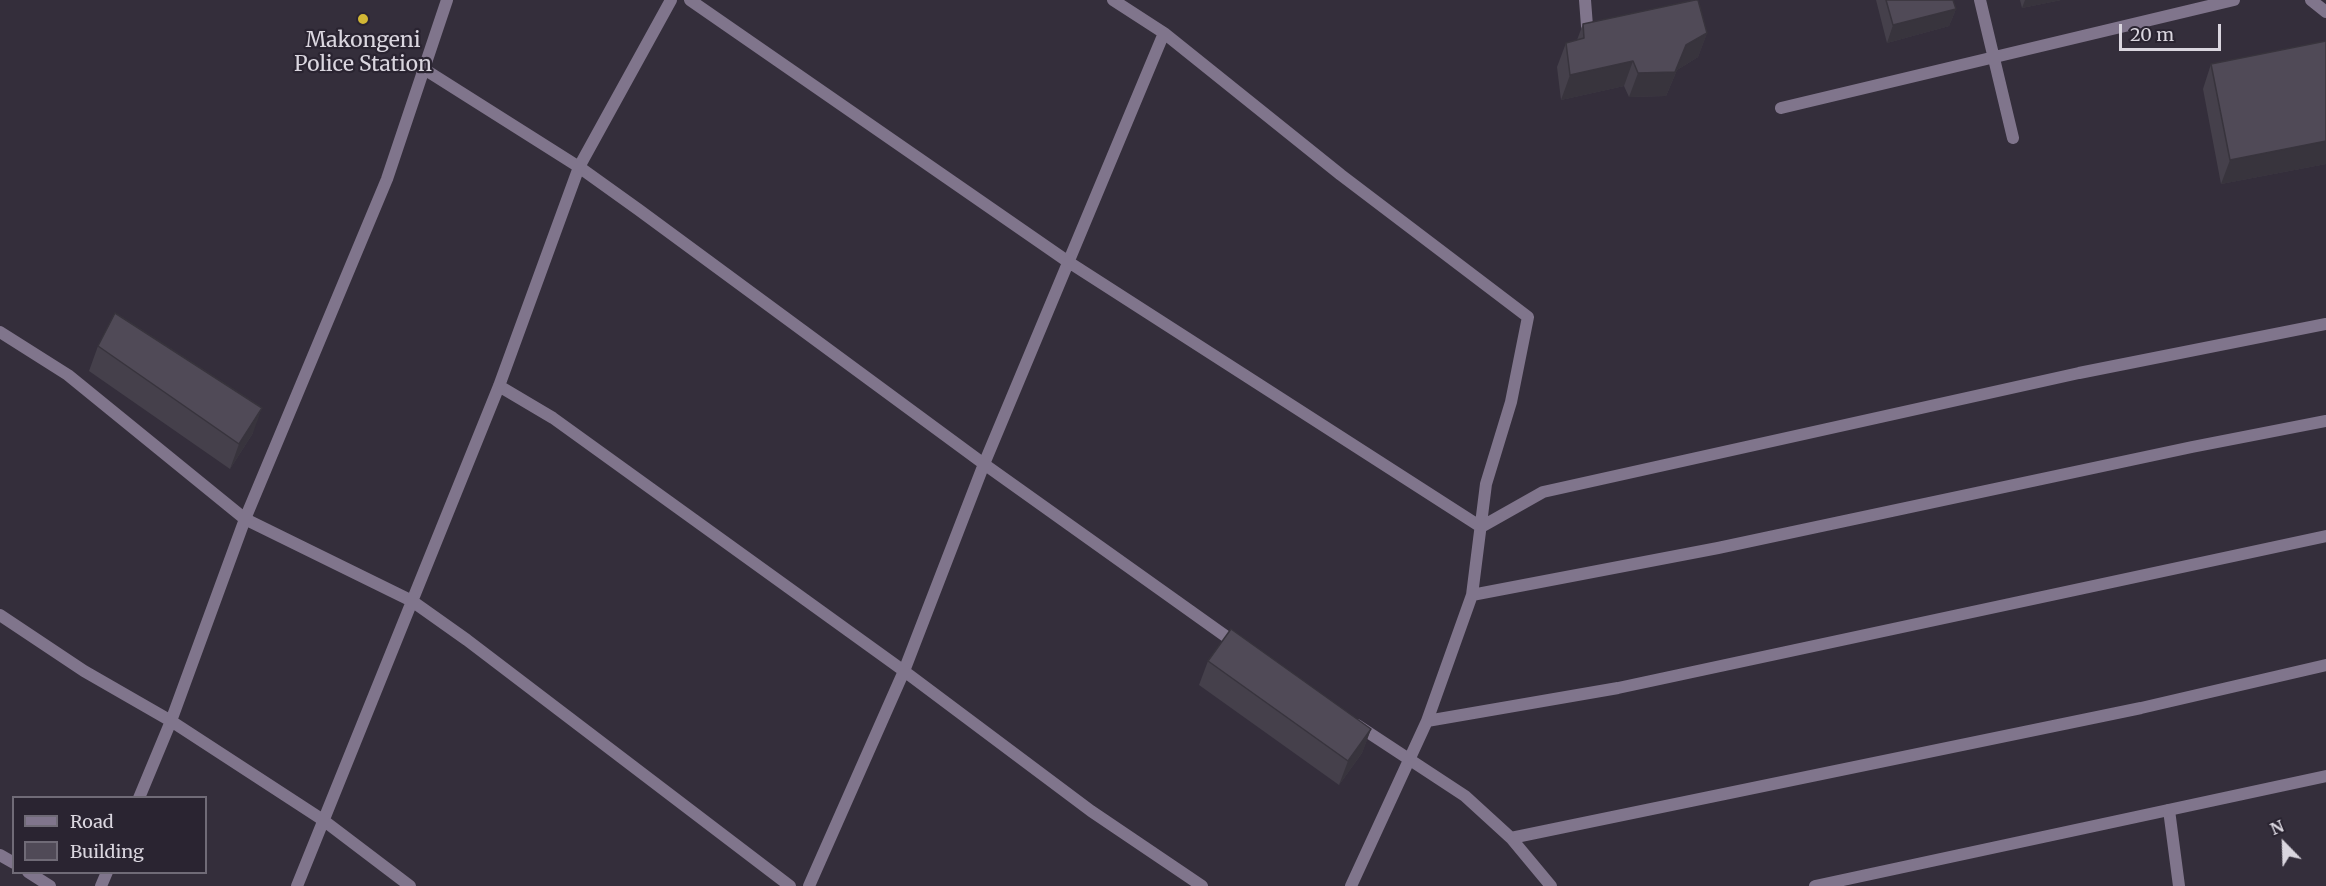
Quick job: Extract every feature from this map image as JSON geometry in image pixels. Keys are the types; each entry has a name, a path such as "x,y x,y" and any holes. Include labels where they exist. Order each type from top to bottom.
{"street":[{"path":"140,796 171,721 245,519 387,179 447,0"},
{"path":"297,886 499,386 579,168 671,0"},
{"path":"690,0 1067,261 1481,527"},
{"path":"1113,0 1164,33 1341,175 1528,317 1511,402 1486,484 1472,595 1427,721 1351,886"},
{"path":"1585,0 1587,26"},
{"path":"1980,0 2013,138"},
{"path":"1781,108 2234,0"},
{"path":"2311,0 2326,12"},
{"path":"809,886 904,671 984,464 1164,33"},
{"path":"424,69 579,168 984,464 1245,650"},
{"path":"1481,527 1543,492 2079,373 2326,324"},
{"path":"0,332 68,375 245,519 412,601 467,640 790,886"},
{"path":"499,386 553,418 904,671 1091,811 1202,886"},
{"path":"1472,595 1718,549 2192,447 2326,421"},
{"path":"1427,721 1618,688 2326,536"},
{"path":"0,615 84,671 171,721 323,820 410,886"},
{"path":"1511,838 2141,708 2326,665"},
{"path":"1351,721 1465,796 1511,838 1551,886"},
{"path":"1815,886 2326,776"},
{"path":"2169,810 2179,886"},
{"path":"30,874 50,886"}],"building":[{"path":"1698,0 1707,33 1686,45 1675,72 1638,73 1633,61 1570,75 1566,43 1584,38 1583,24"},
{"path":"1886,0 1953,0 1956,9 1893,25"},
{"path":"2326,41 2326,141 2230,160 2211,64"},
{"path":"115,313 262,408 239,444 98,346"},
{"path":"1231,629 1371,729 1348,761 1208,661"}],"place":[{"name":"Makongeni Police Station","path":"363,19"}]}
